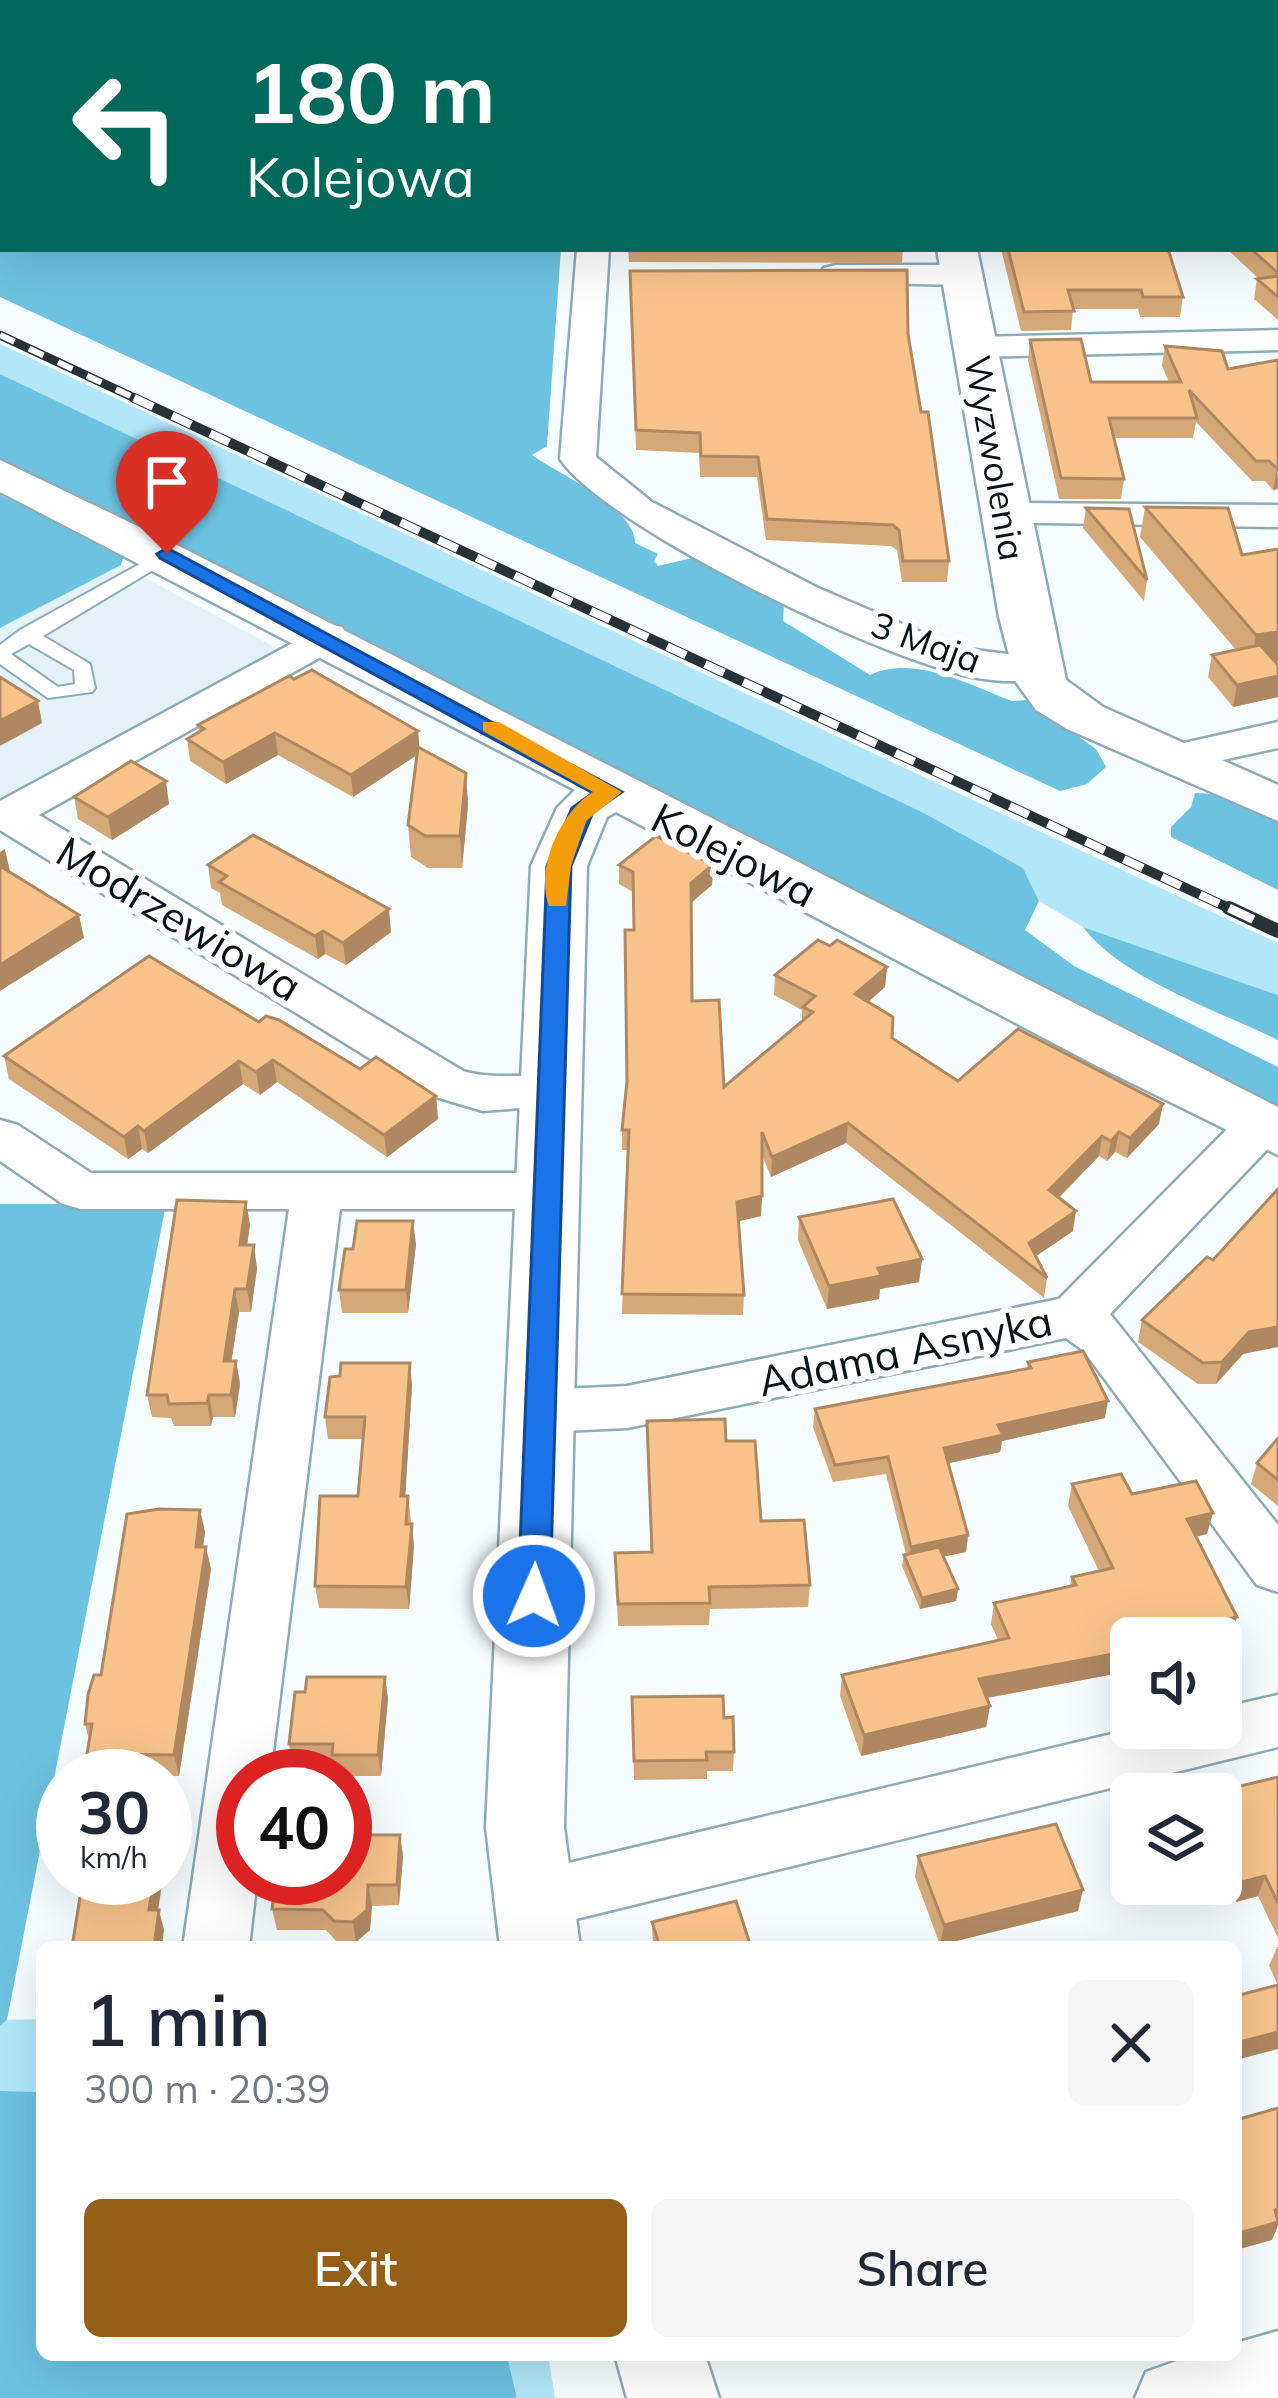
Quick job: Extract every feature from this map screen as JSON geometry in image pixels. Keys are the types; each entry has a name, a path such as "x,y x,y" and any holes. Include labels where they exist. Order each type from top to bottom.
{"street":[{"path":"800,275 959,262"},
{"name":"Wyzwolenia","path":"959,262 1034,668"},
{"name":"3 Maja","path":"601,267 578,458 605,492 910,643 964,663 1034,668 1067,708 1278,805"},
{"path":"975,346 1278,340"},
{"name":"Kolejowa","path":"0,475 328,636 610,792 1269,1129"},
{"path":"1004,514 1278,516"},
{"name":"Modrzewiowa","path":"328,636 7,814 446,1083 483,1094 555,1092"},
{"path":"1172,758 1278,736"},
{"path":"610,792 584,808 559,866 555,1092 525,1827 535,1924 1278,1721"},
{"name":"Adama Asnyka","path":"542,1411 627,1407 1075,1316 1269,1129"},
{"path":"0,1137 82,1191 550,1192"},
{"path":"217,1941 317,1191"},
{"path":"1075,1316 1102,1336 1278,1568"},
{"path":"662,2361 673,2398"},
{"path":"1172,2398 1278,2368"}],"lane":[{"path":"28,634 83,668 86,688 55,694 0,654 28,634 167,554"}],"shaded area":[{"path":"0,252 561,252 547,446 532,455 610,505 632,530 635,543 658,554 654,561 658,566 696,557 784,604 783,621 870,675 887,669 923,670 1012,701 1028,700 1096,749 1106,767 1087,784 1060,791 0,297"},
{"path":"0,344 1278,943 1278,995 1083,927 1039,901 1023,868 924,813 0,374"},
{"path":"0,374 924,813 1023,868 1039,901 1025,930 1074,966 1278,1067 1278,1113 163,538 0,461"},
{"path":"0,495 124,556 121,565 0,628"},
{"path":"121,565 282,651 0,803 0,628"},
{"path":"1195,793 1217,794 1278,821 1278,890 1171,837 1171,827 1191,807"},
{"path":"1083,927 1278,995 1278,1040 1146,978 1100,946"},
{"path":"0,1204 166,1204 60,1749 36,1749 36,1871 7,2020 0,2026"},
{"path":"36,2019 36,2092 0,2091 0,2026 7,2020"},
{"path":"0,2091 36,2092 36,2361 508,2361 517,2398 0,2398"},
{"path":"508,2361 549,2361 555,2398 517,2398"}],"building":[{"path":"1009,252 1169,252 1183,297 1143,297 1141,290 1068,290 1074,311 1024,312"},
{"path":"1254,252 1278,252 1278,273"},
{"path":"907,270 908,334 921,412 928,412 949,561 903,561 899,530 893,525 767,519 758,457 701,456 700,433 636,430 630,271"},
{"path":"1278,276 1278,297 1257,279"},
{"path":"1081,339 1091,382 1181,382 1165,346 1222,351 1228,369 1278,360 1278,469 1269,461 1256,461 1189,390 1197,418 1109,418 1124,479 1061,478 1030,340"},
{"path":"1145,507 1228,508 1242,555 1278,549 1278,632 1256,635"},
{"path":"1086,508 1129,509 1147,580"},
{"path":"1260,645 1278,665 1278,676 1237,685 1212,655"},
{"path":"312,670 418,731 351,775 275,733 223,762 187,739 204,729 198,725 289,676 294,679"},
{"path":"0,677 38,701 0,721"},
{"path":"418,747 466,773 460,836 425,836 408,825"},
{"path":"131,761 166,781 108,817 74,797"},
{"path":"253,835 389,909 343,943 323,931 315,936 219,882 227,876 208,865"},
{"path":"656,836 713,865 691,883 692,1001 719,1000 724,1087 813,1012 803,1007 815,996 775,975 818,940 830,946 837,940 887,967 855,994 893,1017 892,1038 958,1081 1018,1029 1163,1104 1130,1138 1119,1132 1111,1141 1102,1136 1049,1190 1076,1211 1029,1243 1047,1278 848,1123 772,1157 762,1132 762,1196 737,1202 744,1295 622,1294 629,1130 622,1130 627,1081 625,930 634,930 633,872 619,865"},
{"path":"0,866 79,915 0,965"},
{"path":"149,956 259,1022 266,1016 279,1020 360,1069 376,1057 436,1096 384,1135 273,1060 256,1072 239,1061 144,1131 138,1126 124,1137 4,1056"},
{"path":"1278,1189 1278,1327 1249,1332 1222,1362 1203,1363 1142,1320 1207,1257 1213,1260"},
{"path":"893,1199 922,1259 878,1268 881,1276 829,1286 799,1217"},
{"path":"177,1200 246,1202 240,1245 254,1245 247,1289 235,1289 224,1361 236,1361 231,1395 209,1395 207,1403 169,1404 167,1395 147,1395"},
{"path":"357,1221 413,1221 406,1290 339,1290 345,1249 353,1249"},
{"path":"1083,1351 1108,1401 998,1425 1003,1435 944,1448 968,1535 911,1547 888,1457 835,1465 815,1409 1031,1368 1028,1362"},
{"path":"341,1363 410,1363 401,1496 408,1496 406,1524 412,1524 406,1587 315,1586 320,1496 358,1496 365,1417 325,1417 330,1377 340,1376"},
{"path":"725,1419 726,1441 755,1441 761,1521 804,1520 810,1585 709,1587 710,1603 618,1604 615,1553 652,1552 647,1421"},
{"path":"1278,1438 1278,1480 1257,1463"},
{"path":"1121,1474 1132,1494 1196,1481 1213,1513 1187,1519 1237,1617 1110,1617 1110,1655 979,1679 990,1706 864,1735 842,1675 1009,1638 994,1603 1076,1585 1072,1577 1113,1568 1072,1484"},
{"path":"200,1510 196,1547 206,1547 175,1749 88,1749 92,1724 85,1724 88,1695 94,1675 101,1675 127,1514"},
{"path":"939,1547 958,1589 922,1598 904,1555"},
{"path":"307,1677 385,1677 378,1755 372,1755 372,1749 333,1749 333,1744 289,1744 295,1692 305,1692"},
{"path":"723,1696 724,1718 733,1717 734,1752 706,1752 707,1760 634,1761 632,1697"},
{"path":"1278,1777 1278,1903 1265,1876 1242,1882 1242,1786"},
{"path":"1056,1824 1083,1890 944,1925 918,1856"},
{"path":"372,1835 400,1835 397,1885 372,1885"},
{"path":"736,1901 749,1941 658,1941 652,1922"},
{"path":"79,1905 150,1905 149,1910 159,1910 155,1941 73,1941"},
{"path":"273,1905 367,1905 353,1922 334,1921 323,1910 272,1909"},
{"path":"1278,1985 1278,2032 1242,2041 1242,1994"},
{"path":"1278,2108 1278,2222 1242,2232 1242,2118"}],"railway":[{"path":"0,335 141,401"},
{"path":"134,398 1235,911"},
{"path":"1229,908 1278,931"}],"slow traffic":[{"path":"491,726 610,792 584,808 575,821 559,866 557,901"}],"route":[{"path":"167,554 328,636 610,792 584,808 575,821 559,866 555,1092 534,1596"}]}
